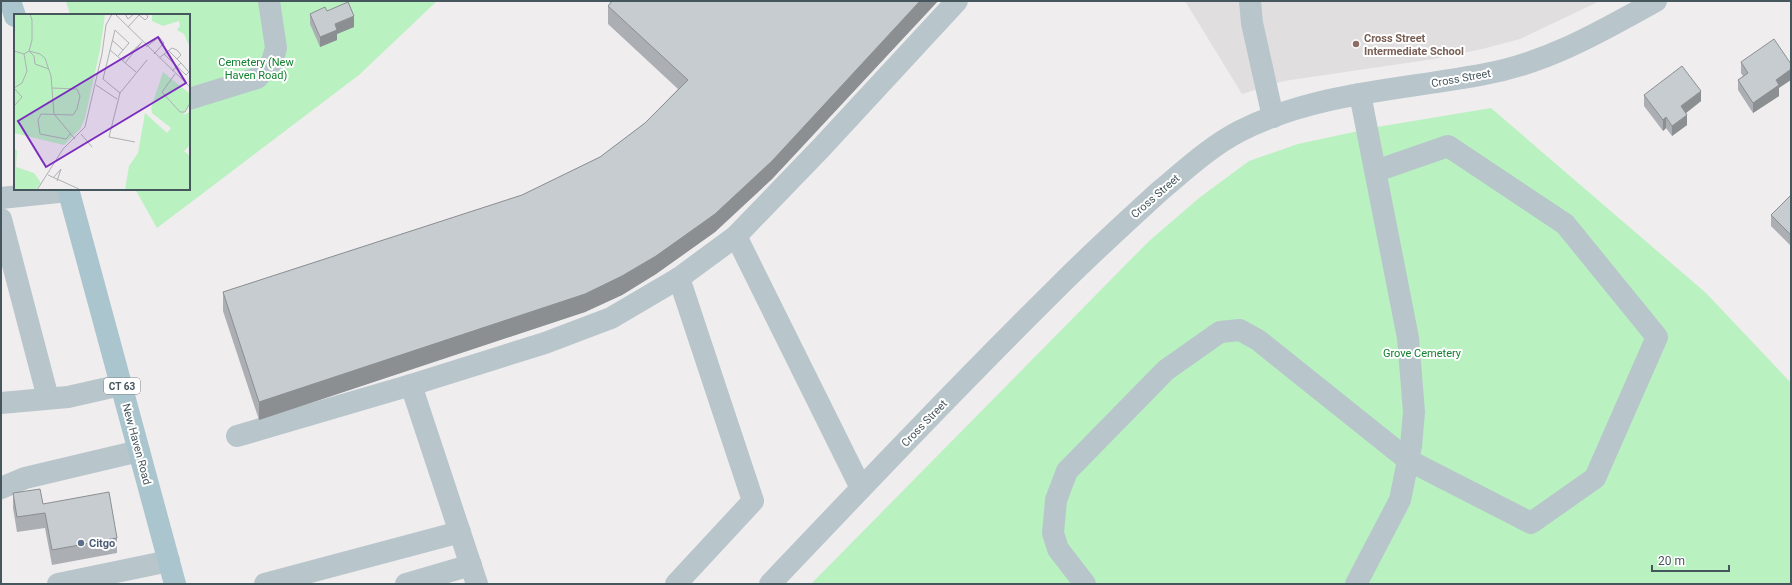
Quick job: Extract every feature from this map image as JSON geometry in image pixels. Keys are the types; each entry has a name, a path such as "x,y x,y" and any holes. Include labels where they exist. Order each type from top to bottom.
{"main road":[{"path":"10,1 14,14"},
{"name":"New Haven Road","path":"68,190 175,584"}],"street":[{"path":"190,99 257,78 272,62 276,48 269,1"},
{"path":"237,436 411,385 540,345 611,318 679,278 736,236 820,150 957,1"},
{"path":"1250,1 1252,23 1273,117"},
{"name":"Cross Street","path":"770,584 1019,325 1111,234 1197,159 1241,130 1273,117 1330,99 1486,74 1524,65 1570,46 1656,1"},
{"path":"1356,584 1400,500 1408,460 1414,412 1408,338 1360,94"},
{"path":"1085,584 1058,550 1053,533 1056,500 1067,471 1166,370 1220,332 1240,330 1258,340 1408,460 1531,523 1595,478 1657,336 1565,224 1448,146 1376,171"},
{"path":"1,198 68,190"},
{"path":"1,219 48,398"},
{"path":"736,236 861,488"},
{"path":"676,584 754,501 679,278"},
{"path":"1,402 68,397 121,385"},
{"path":"406,584 474,575 411,385"},
{"path":"1,488 25,478 139,451"},
{"path":"265,584 460,532"},
{"path":"58,584 169,561"}],"shaded area":[{"name":"Cross Street Intermediate School","path":"1185,1 1600,1 1520,39 1482,49 1434,59 1284,81 1242,94"}],"green space":[{"name":"Cemetery (New Haven Road)","path":"66,1 437,1 359,75 157,228 136,190 190,190 190,14 70,14"},
{"name":"Grove Cemetery","path":"1491,108 1706,293 1791,383 1791,584 811,584 1148,242 1199,198 1249,161 1298,144 1377,127"}],"building":[{"path":"612,1 920,1 772,161 715,214 656,256 622,276 585,294 259,402 223,292 522,195 600,157 645,123 688,80 608,6"},
{"path":"348,2 354,16 335,24 337,30 320,37 310,14 325,7 327,11"},
{"path":"1774,39 1791,64 1791,69 1776,80 1779,85 1753,103 1738,80 1748,73 1741,62"},
{"path":"1682,66 1701,91 1681,106 1687,115 1672,126 1666,117 1663,120 1644,95"},
{"path":"1791,195 1791,235 1771,215"},
{"name":"Citgo","path":"40,489 43,504 109,492 117,538 52,550 45,513 17,517 13,493"}],"place":[{"name":"Cross Street Intermediate School","path":"1356,44"},
{"name":"Citgo","path":"81,543"}]}
